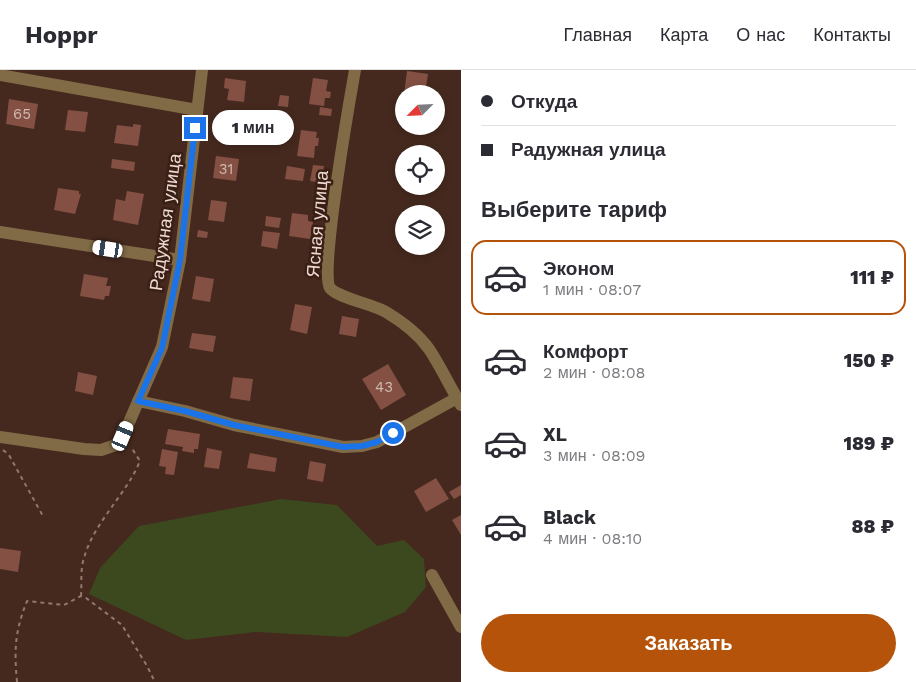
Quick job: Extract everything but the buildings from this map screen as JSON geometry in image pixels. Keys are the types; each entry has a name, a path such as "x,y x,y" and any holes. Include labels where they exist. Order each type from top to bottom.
{"street":[{"name":"Радужная улица","path":"119,444 162,348 180,260 202,70"},
{"name":"Ясная улица","path":"355,70 341,153 328,260 327,278 330,288 338,294 386,312 414,333 428,348 459,402"},
{"path":"0,75 197,110"},
{"path":"0,232 180,260"},
{"path":"138,401 185,411 234,425 343,447 362,446 377,442 459,402"},
{"path":"0,437 84,449 101,450 119,444"},
{"path":"432,575 461,627"}],"path":[{"path":"81,596 84,559 93,538 112,506 133,477 140,461 131,447 119,444"},
{"path":"0,448 9,455 44,518"},
{"path":"17,682 14,655 18,625 28,600 64,605 81,596"},
{"path":"81,596 122,625 148,666 155,682"}],"green space":[{"path":"281,499 337,505 377,546 404,540 424,559 426,587 405,612 347,637 257,632 186,640 89,594 100,568 139,526"}],"route":[{"path":"195,128 180,260 162,348 138,401 185,411 234,425 343,447 362,446 377,442 393,433"}]}
